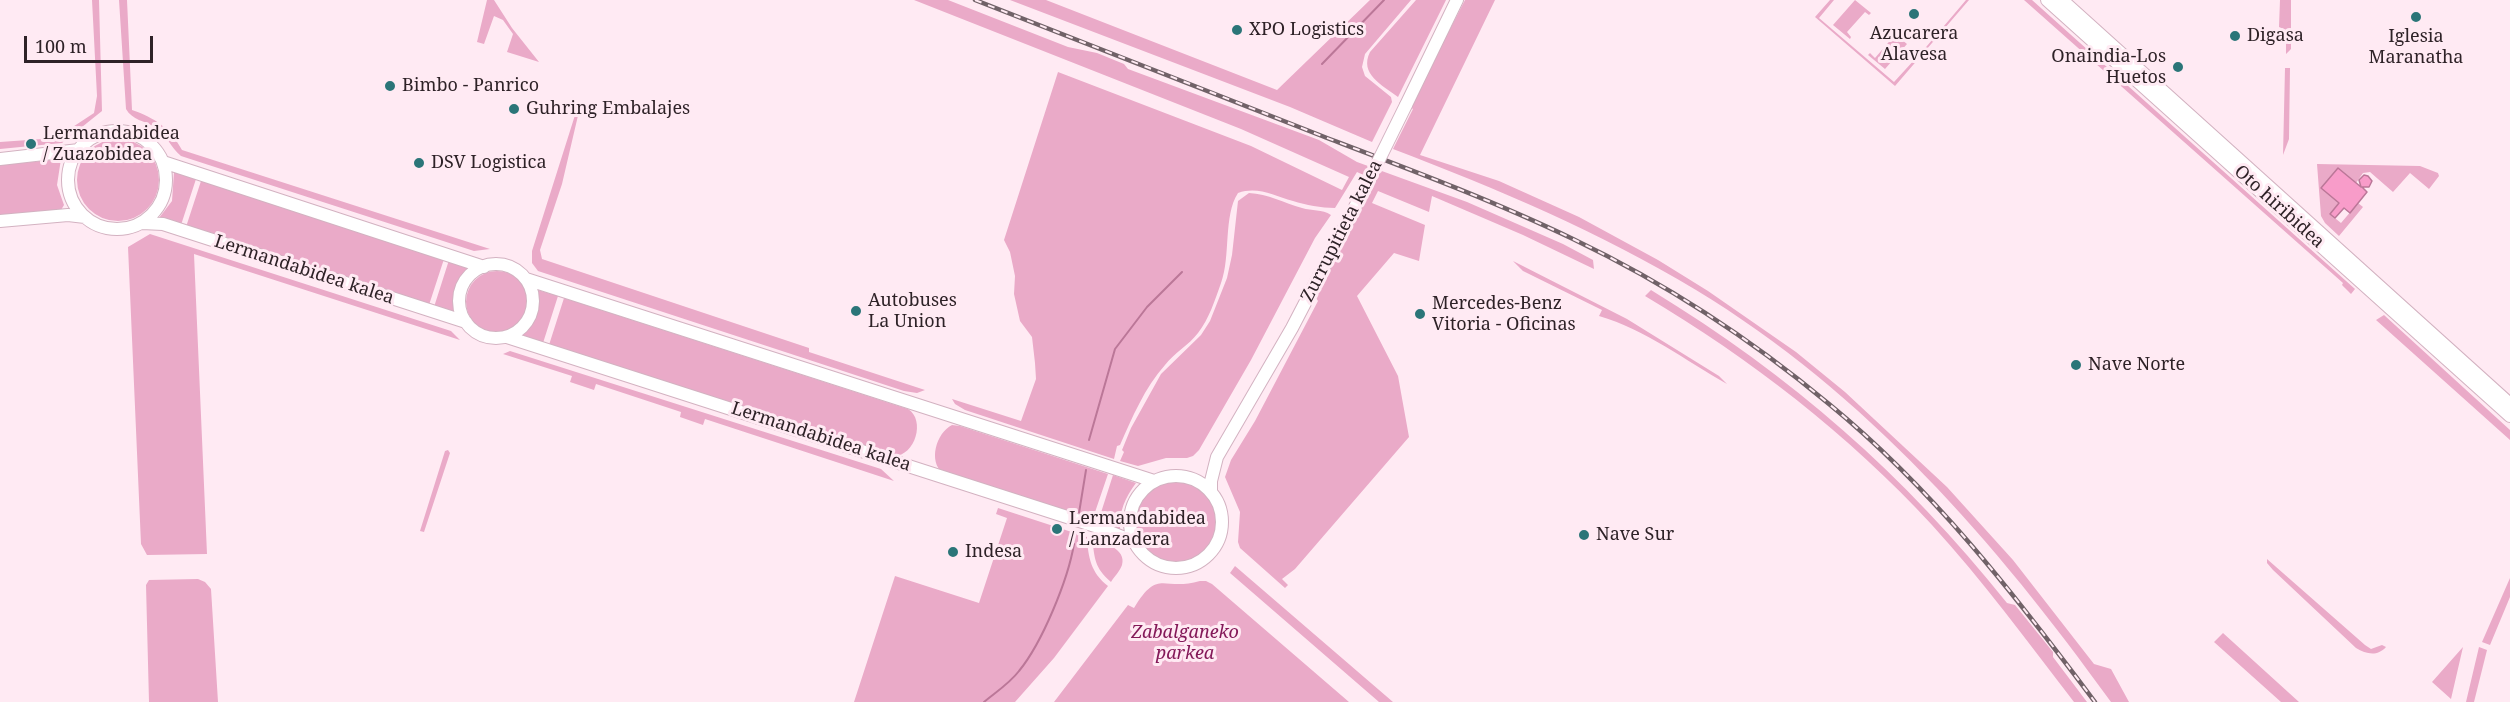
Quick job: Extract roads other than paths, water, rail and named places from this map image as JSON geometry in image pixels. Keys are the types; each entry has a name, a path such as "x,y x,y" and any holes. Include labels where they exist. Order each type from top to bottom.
{"street":[{"name":"Zurrupitieta kalea","path":"1211,491 1211,480 1217,457 1292,328 1370,178 1457,0"},
{"name":"Oto hiribidea","path":"2047,0 2510,416"},
{"name":"Oto hiribidea","path":"2062,0 2510,404"},
{"path":"120,131 140,137 150,144 163,162 166,173 164,196 152,216 142,223 122,229 96,225 85,217 74,204 68,182 73,160 79,150 92,138 120,131"},
{"path":"0,159 79,150"},
{"path":"163,162 484,267 500,265 515,270 526,279 1154,482"},
{"path":"0,221 68,215 85,217"},
{"name":"Lermandabidea kalea","path":"142,223 163,224 466,322"},
{"path":"484,267 466,280 462,290 461,312 471,328 485,336 507,337 522,328 531,313 533,296 526,279"},
{"name":"Lermandabidea kalea","path":"507,337 1095,526 1135,542"},
{"name":"Zurrupitieta kalea","path":"1192,478 1217,457"},
{"path":"1166,477 1192,478 1211,491 1221,509 1222,530 1216,546 1200,562 1191,567 1169,568 1147,558 1135,542 1131,531 1132,508 1144,488 1154,482 1166,477"}],"waterway":[{"path":"1322,64 1384,0"},
{"path":"1089,440 1115,349 1147,307 1182,272"},
{"path":"1079,513 1086,470"},
{"path":"984,702 1007,683 1028,659 1060,593 1074,544"}],"railway":[{"path":"975,0 1417,172 1511,211 1607,256 1674,293 1738,335 1799,380 1867,437 1903,471 1938,507 2003,583 2095,702"}],"place":[{"name":"Azucarera Alavesa","path":"1914,14"},
{"name":"Iglesia Maranatha","path":"2416,17"},
{"name":"XPO Logistics","path":"1237,30"},
{"name":"Digasa","path":"2235,36"},
{"name":"Onaindia-Los Huetos","path":"2178,67"},
{"name":"Bimbo - Panrico","path":"390,86"},
{"name":"Guhring Embalajes","path":"514,109"},
{"name":"Lermandabidea / Zuazobidea","path":"31,144"},
{"name":"DSV Logistica","path":"419,163"},
{"name":"Autobuses La Union","path":"856,311"},
{"name":"Mercedes-Benz Vitoria - Oficinas","path":"1420,314"},
{"name":"Nave Norte","path":"2076,365"},
{"name":"Lermandabidea / Lanzadera","path":"1057,529"},
{"name":"Nave Sur","path":"1584,535"},
{"name":"Indesa","path":"953,552"}],"park label":[{"name":"Zabalganeko parkea","path":"1185,643"}]}
